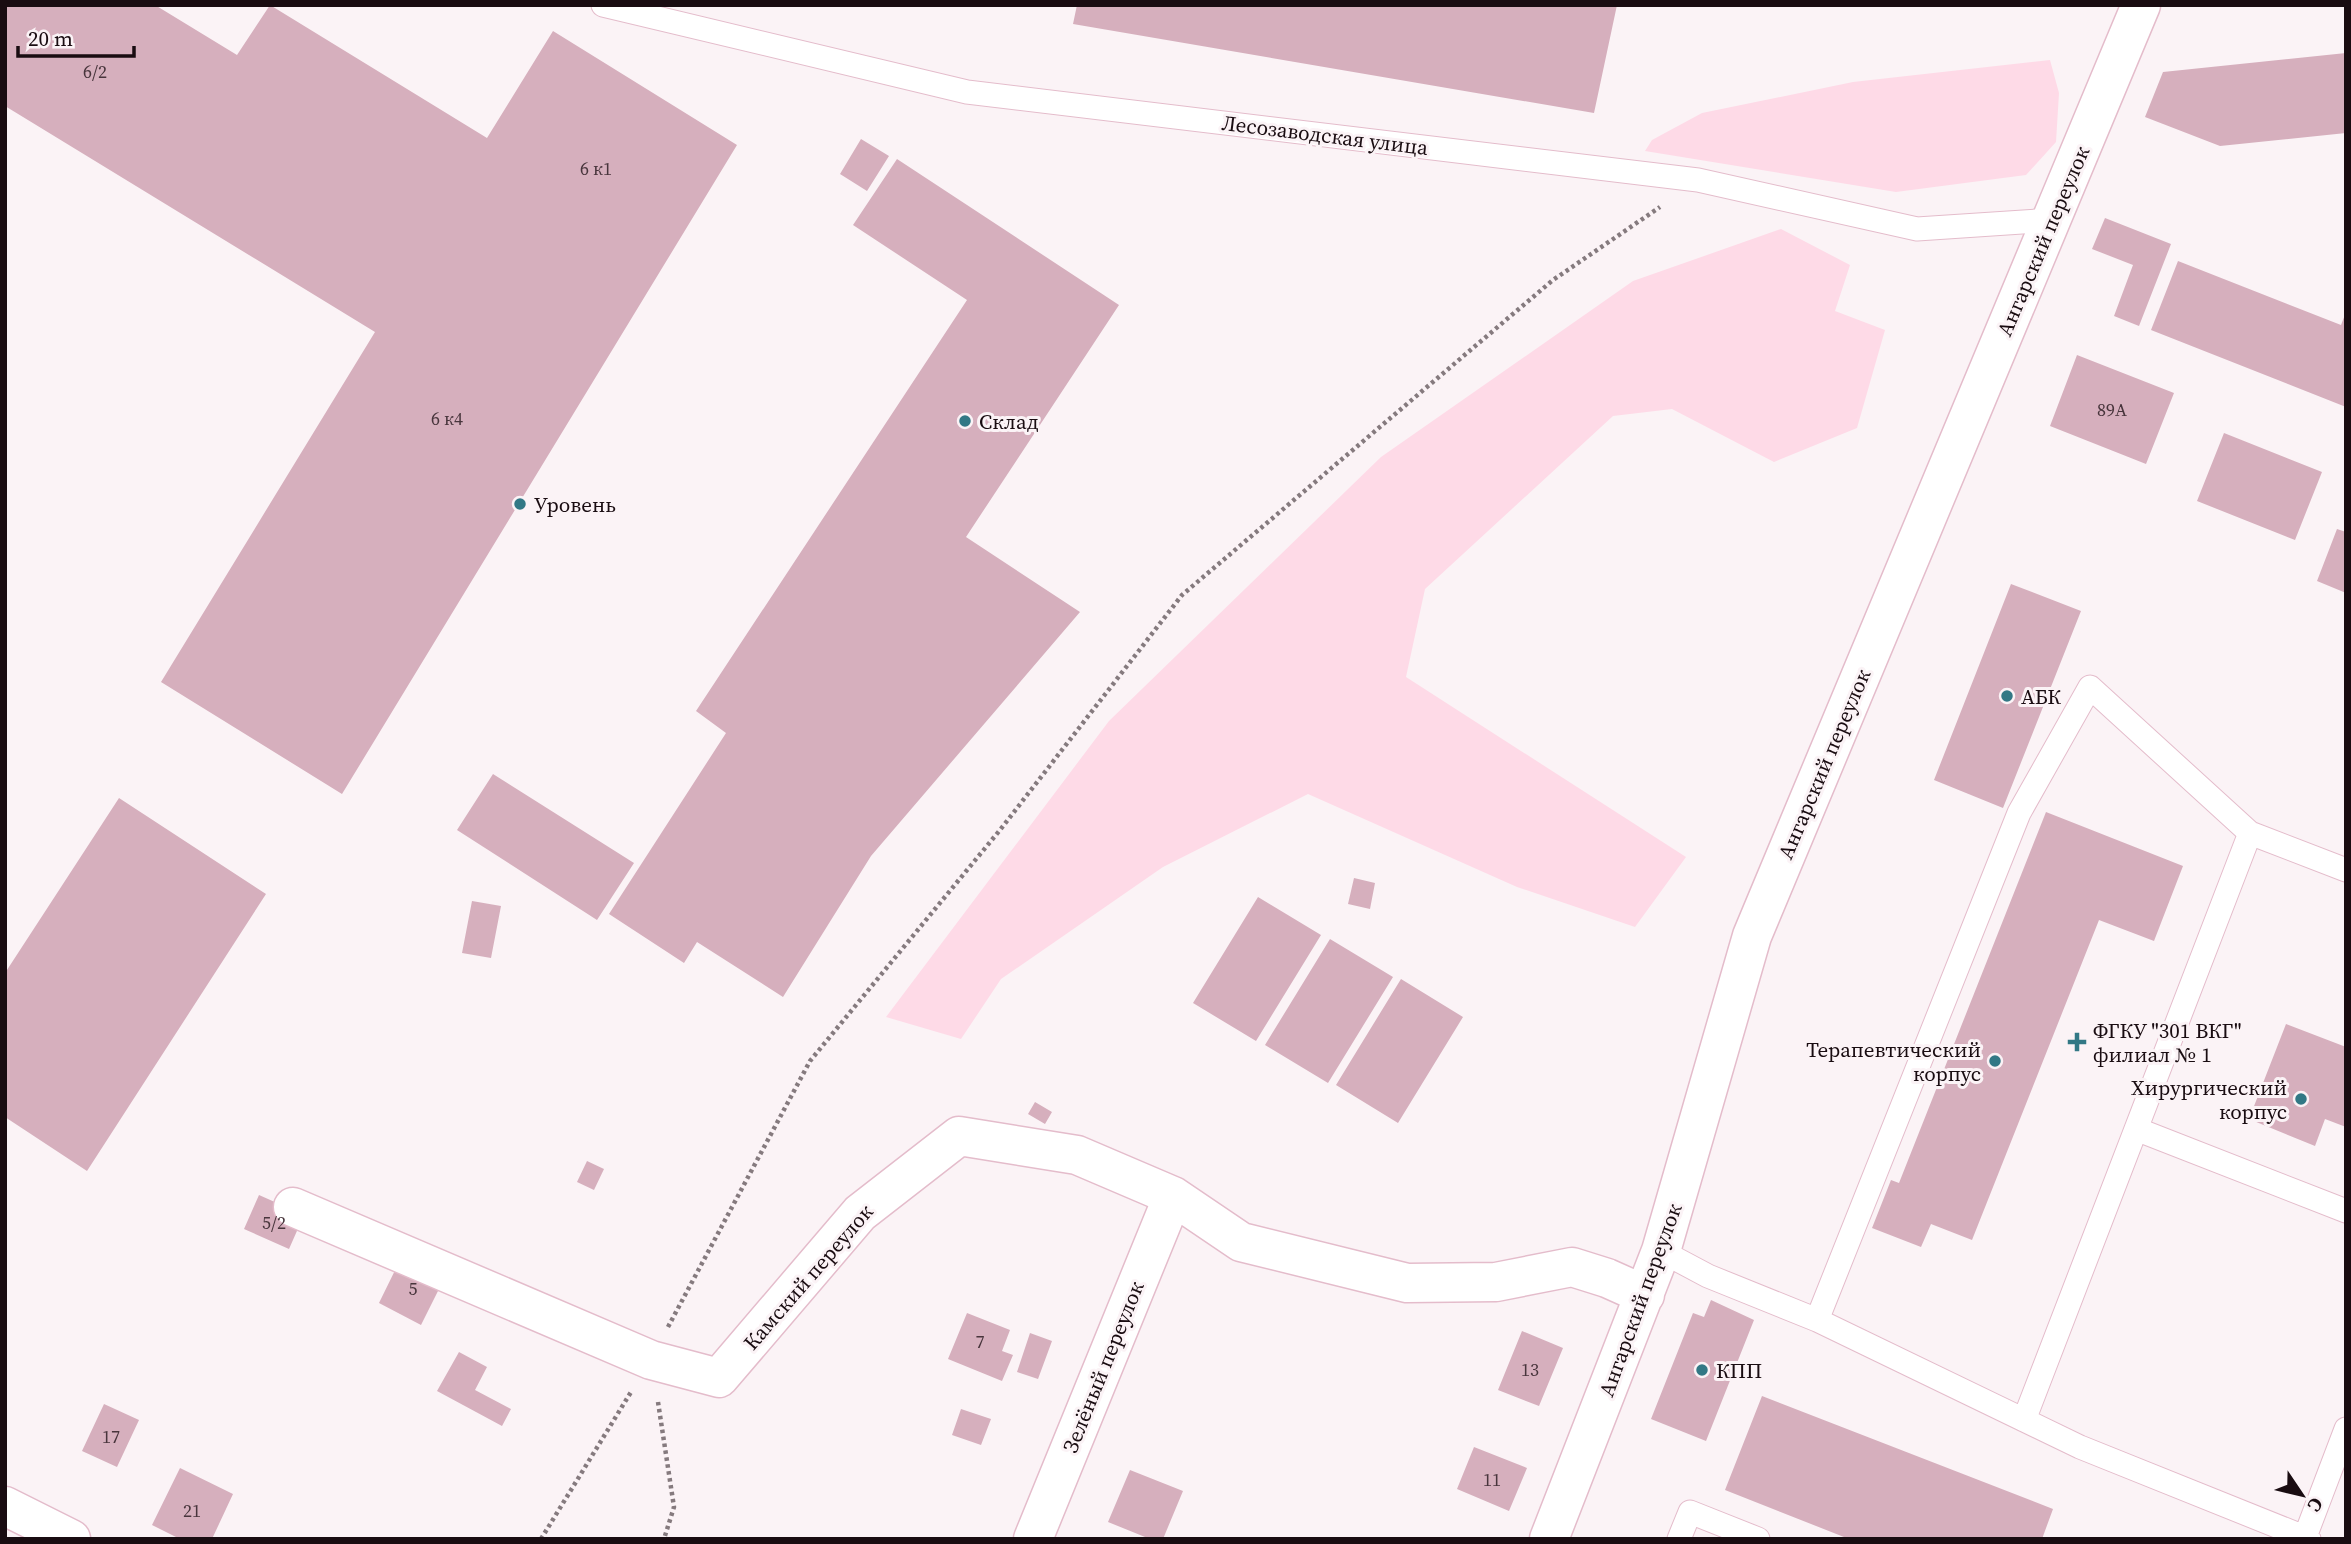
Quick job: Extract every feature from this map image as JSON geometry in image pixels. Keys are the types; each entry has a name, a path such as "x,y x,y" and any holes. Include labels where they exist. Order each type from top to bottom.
{"street":[{"name":"Ангарский переулок","path":"1549,1539 1661,1251 1752,936 2141,5"},
{"name":"Камский переулок","path":"293,1207 651,1360 719,1378 860,1213 958,1136 1077,1155 1172,1196 1241,1242 1408,1283 1496,1282 1572,1267 1645,1295"},
{"name":"Зелёный переулок","path":"1033,1539 1172,1196"},
{"path":"5,1506 71,1539"}],"lane":[{"name":"Лесозаводская улица","path":"603,5 967,92 1698,180 1917,229 2052,220"},
{"path":"1817,1320 2019,813 2090,687 2250,833 2346,870"},
{"path":"2024,1420 2250,833"},
{"path":"2136,1129 2346,1211"},
{"path":"1661,1251 1708,1276 1817,1320 2080,1447 2307,1538 2346,1429"},
{"path":"1678,1539 1690,1512 1759,1539"}],"path":[{"path":"541,1539 651,1360 810,1061 1000,830 1182,595 1553,280 1698,180"},
{"path":"651,1360 674,1507 664,1539"}],"shaded area":[{"path":"2050,60 2059,93 2056,142 2026,175 1896,192 1645,151 1652,140 1702,113 1853,82"},
{"path":"1781,229 1850,265 1835,311 1885,330 1857,428 1774,462 1672,409 1613,416 1425,589 1406,677 1686,857 1635,927 1517,887 1308,794 1163,867 1001,979 961,1039 886,1017 1109,721 1381,457 1633,281"}],"building":[{"path":"5,5 155,5 237,55 270,5 487,138 553,31 737,145 342,794 161,682 375,332 5,106"},
{"path":"1077,5 1617,5 1594,113 1073,24"},
{"path":"2346,53 2346,133 2220,146 2145,117 2163,72"},
{"path":"861,139 889,156 867,191 840,174"},
{"path":"897,159 1119,305 966,537 1080,612 871,856 783,997 697,942 684,963 609,914 726,733 696,711 967,300 853,225"},
{"path":"2105,218 2171,244 2139,326 2114,316 2133,265 2092,249"},
{"path":"2178,261 2341,325 2346,312 2346,407 2151,330"},
{"path":"2077,355 2174,393 2146,464 2050,426"},
{"path":"2224,433 2322,472 2295,540 2197,501"},
{"path":"2337,529 2346,532 2346,593 2317,581"},
{"name":"АБК","path":"2011,584 2081,611 2003,808 1934,780"},
{"path":"493,774 634,863 597,920 457,830"},
{"path":"119,798 266,894 87,1171 5,1117 5,973"},
{"name":"Терапевтический корпус","path":"2046,812 2183,866 2154,941 2099,920 1972,1240 1931,1224 1921,1247 1872,1228 1891,1180 1899,1183"},
{"path":"1354,878 1375,883 1370,909 1348,904"},
{"path":"1258,897 1321,935 1256,1041 1193,1003"},
{"path":"472,901 501,906 491,958 462,953"},
{"path":"1330,939 1393,977 1328,1083 1265,1045"},
{"path":"1401,979 1463,1017 1398,1123 1336,1085"},
{"name":"Хирургический корпус","path":"2286,1024 2346,1047 2346,1127 2325,1119 2315,1146 2249,1119"},
{"path":"1035,1102 1052,1112 1045,1124 1028,1114"},
{"path":"587,1161 604,1169 594,1190 577,1182"},
{"path":"259,1195 304,1215 289,1249 244,1229"},
{"path":"404,1252 447,1273 421,1325 379,1303"},
{"name":"КПП","path":"1711,1300 1754,1320 1706,1441 1651,1419 1693,1313 1704,1317"},
{"path":"967,1313 1010,1330 1002,1351 1013,1355 1002,1381 948,1359"},
{"path":"1522,1331 1563,1348 1539,1406 1498,1390"},
{"path":"1030,1333 1052,1341 1038,1379 1017,1372"},
{"path":"459,1352 487,1367 475,1390 511,1409 502,1426 437,1391"},
{"path":"1762,1396 2053,1509 2042,1539 1849,1539 1725,1490"},
{"path":"104,1404 139,1420 117,1467 82,1451"},
{"path":"961,1409 991,1419 981,1445 952,1435"},
{"path":"1474,1447 1527,1468 1509,1511 1457,1489"},
{"path":"180,1468 233,1494 212,1539 180,1539 152,1525"},
{"path":"1130,1470 1183,1491 1163,1539 1150,1539 1108,1522"}],"place":[{"name":"Склад","path":"965,421"},
{"name":"Уровень","path":"520,504"},
{"name":"АБК","path":"2007,696"},
{"name":"ФГКУ \"301 ВКГ\" филиал № 1","path":"2077,1042"},
{"name":"Терапевтический корпус","path":"1995,1061"},
{"name":"Хирургический корпус","path":"2301,1099"},
{"name":"КПП","path":"1702,1370"}]}
